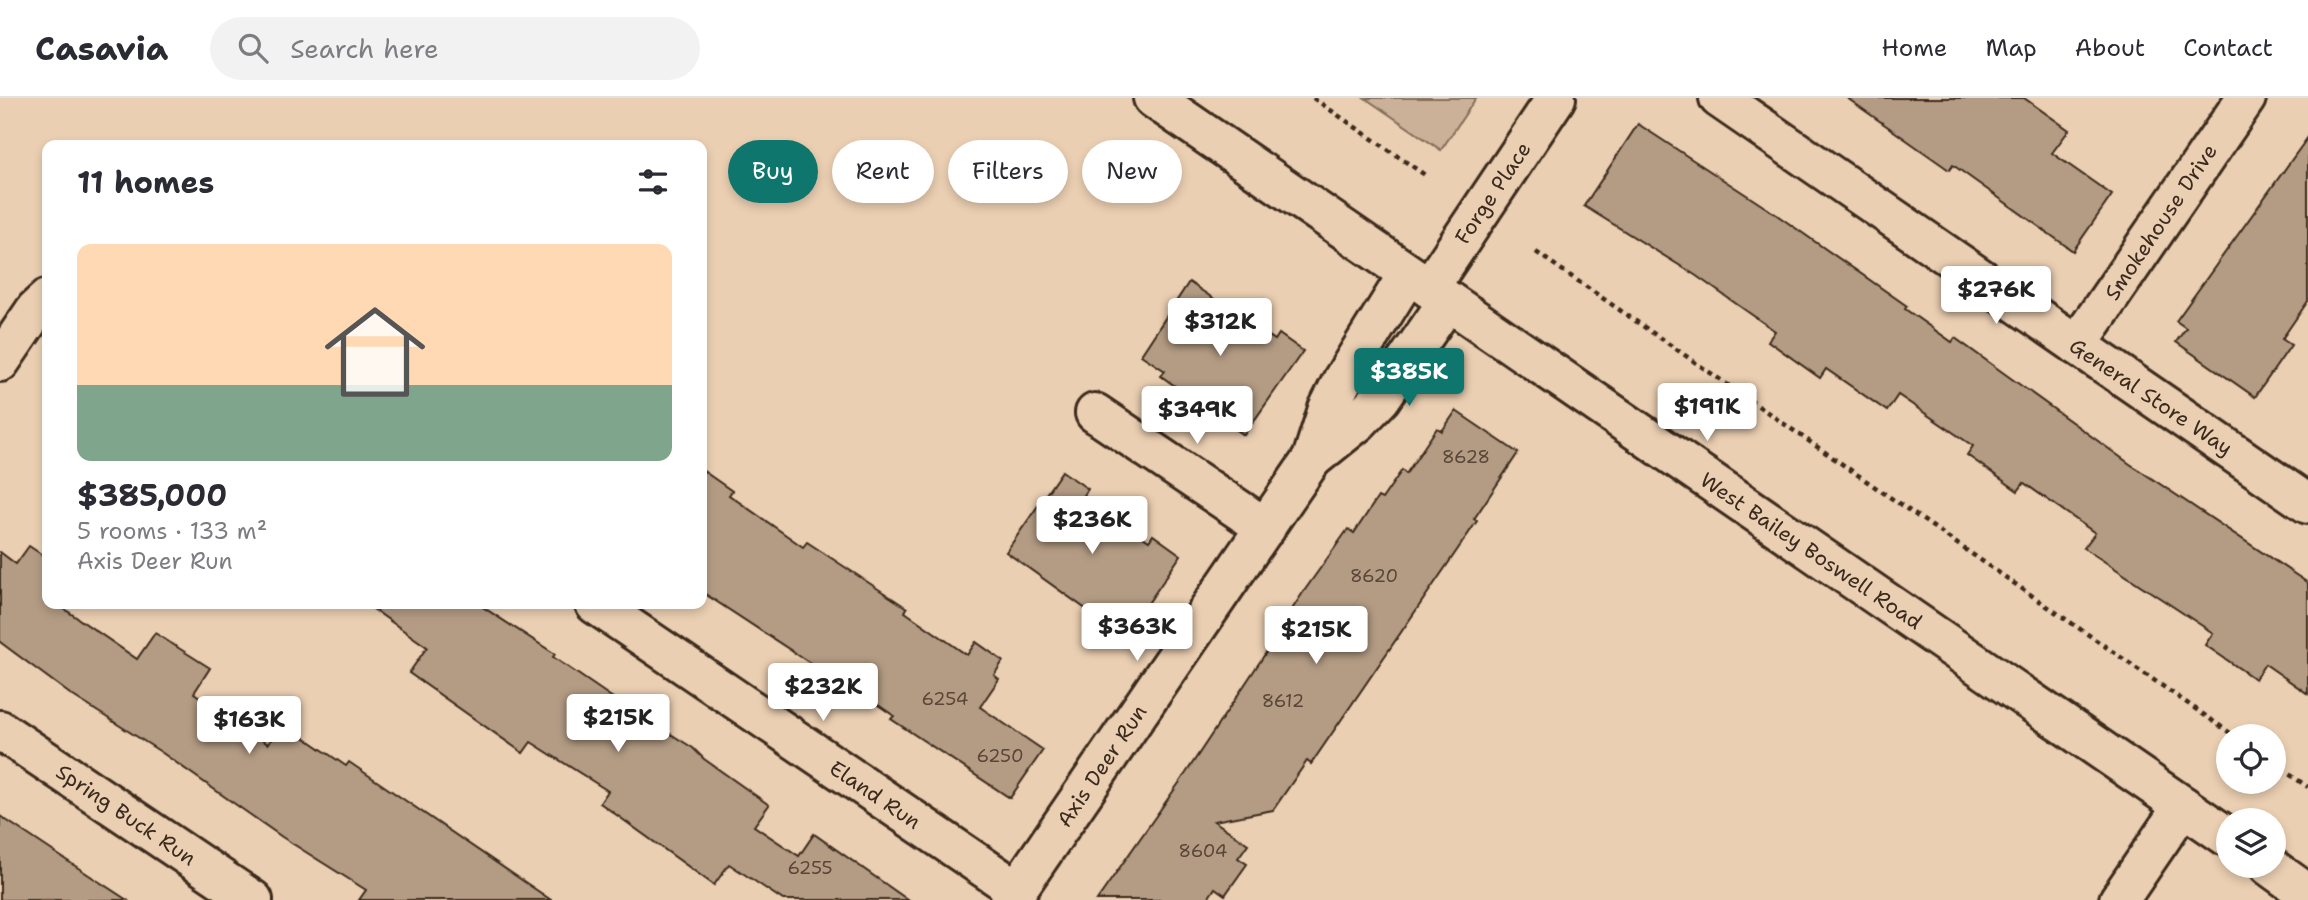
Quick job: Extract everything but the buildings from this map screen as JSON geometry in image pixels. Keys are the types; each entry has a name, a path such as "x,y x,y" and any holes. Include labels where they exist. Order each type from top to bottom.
{"street":[{"name":"West Bailey Boswell Road","path":"1153,98 2216,829"},
{"name":"Forge Place","path":"1428,288 1556,98"},
{"name":"General Store Way","path":"1719,98 2308,504"},
{"name":"Smokehouse Drive","path":"2077,345 2246,98"},
{"name":"Axis Deer Run","path":"1013,895 1312,459 1358,422 1381,398 1428,288"},
{"path":"0,362 42,304"},
{"path":"1094,413 1266,528"},
{"name":"Eland Run","path":"602,609 1013,895"},
{"name":"Spring Buck Run","path":"0,730 253,900"},
{"path":"2119,900 2183,806"},
{"path":"2286,878 2308,894"}],"path":[{"path":"1313,98 1425,175"},
{"path":"1536,253 2217,724"},
{"path":"2286,772 2308,787"}],"shaded area":[{"path":"1365,98 1476,98 1441,150"}]}
